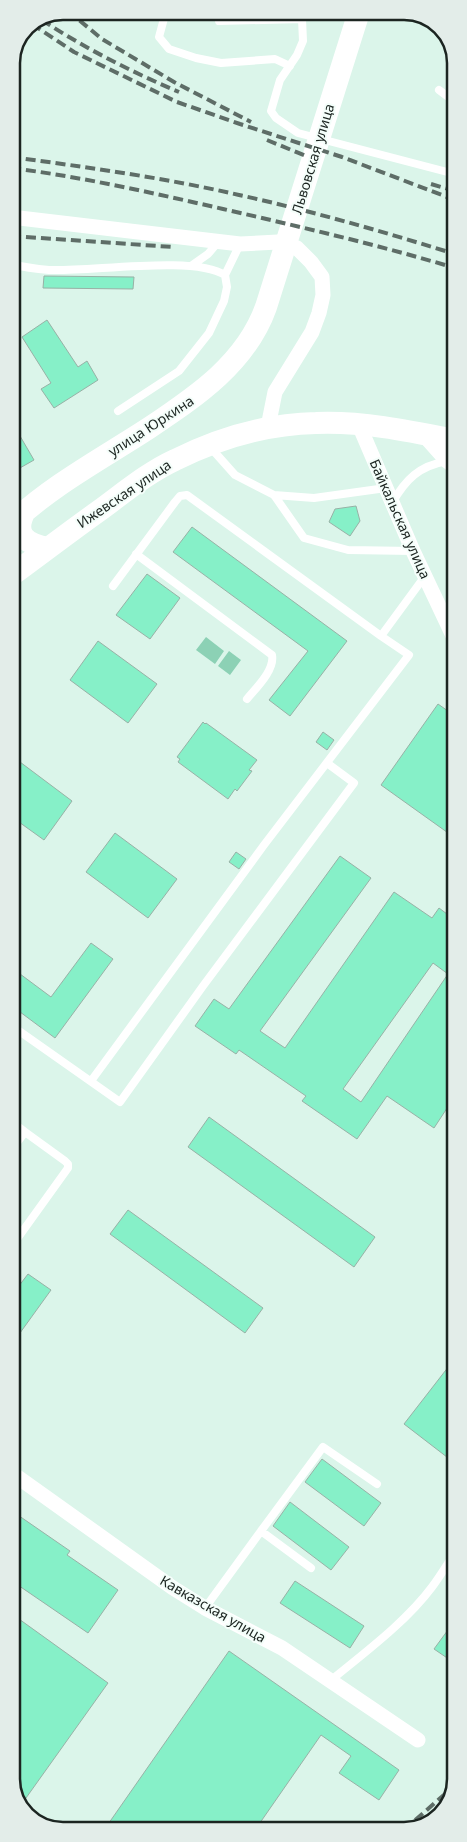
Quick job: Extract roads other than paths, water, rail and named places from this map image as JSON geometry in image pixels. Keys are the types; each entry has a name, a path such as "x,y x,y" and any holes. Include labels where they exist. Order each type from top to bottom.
{"main road":[{"name":"Львовская улица","path":"266,307 356,20"},
{"name":"улица Юркина","path":"20,516 208,387 222,375 245,346 266,307"},
{"name":"Ижевская улица","path":"20,569 136,483 174,460 238,434 268,427 317,423 359,425 422,433 447,438"},
{"path":"20,532 26,541 35,546 48,548"}],"street":[{"path":"20,218 240,244 278,242 297,248 322,277 323,295 320,313 312,332 275,392 268,427"},
{"name":"Байкальская улица","path":"359,425 413,551 447,623"},
{"path":"422,433 447,460"},
{"name":"Кавказская улица","path":"20,1479 173,1588 205,1608 282,1648 418,1740"}],"lane":[{"path":"164,20 159,37 169,49 196,58 221,63 275,59 290,66"},
{"path":"302,20 303,41 290,66 280,80 271,111 276,118 298,133 447,172"},
{"path":"439,90 447,96"},
{"path":"191,266 208,254 219,241"},
{"path":"118,411 179,371 209,333 224,301 227,286 225,275 240,244"},
{"path":"20,265 49,270 191,266 218,270 225,275"},
{"path":"208,445 235,475 274,495 314,498 386,488"},
{"path":"392,503 402,486 411,476 423,468 447,465"},
{"path":"91,1081 264,845 408,655 187,495 180,496 175,502 112,586"},
{"path":"274,495 304,538 348,550 413,551"},
{"path":"136,554 272,655 273,661 270,668 247,699"},
{"path":"382,636 425,576"},
{"path":"20,1032 120,1102 203,986 354,783 327,763"},
{"path":"20,1128 68,1164 68,1168 20,1235"},
{"path":"20,1139 25,1132"},
{"path":"205,1608 323,1446 377,1484"},
{"path":"261,1531 312,1568"},
{"path":"330,1681 401,1620 431,1588 447,1565"}],"railway":[{"path":"79,20 102,39 174,82 251,122"},
{"path":"47,23 109,59 179,92"},
{"path":"38,28 74,52 177,102 342,157 447,197"},
{"path":"267,140 306,156"},
{"path":"20,158 126,173 266,201 447,252"},
{"path":"20,169 144,191 340,237 447,266"},
{"path":"431,184 447,189"},
{"path":"20,237 173,247"},
{"path":"415,1821 444,1795"}]}
